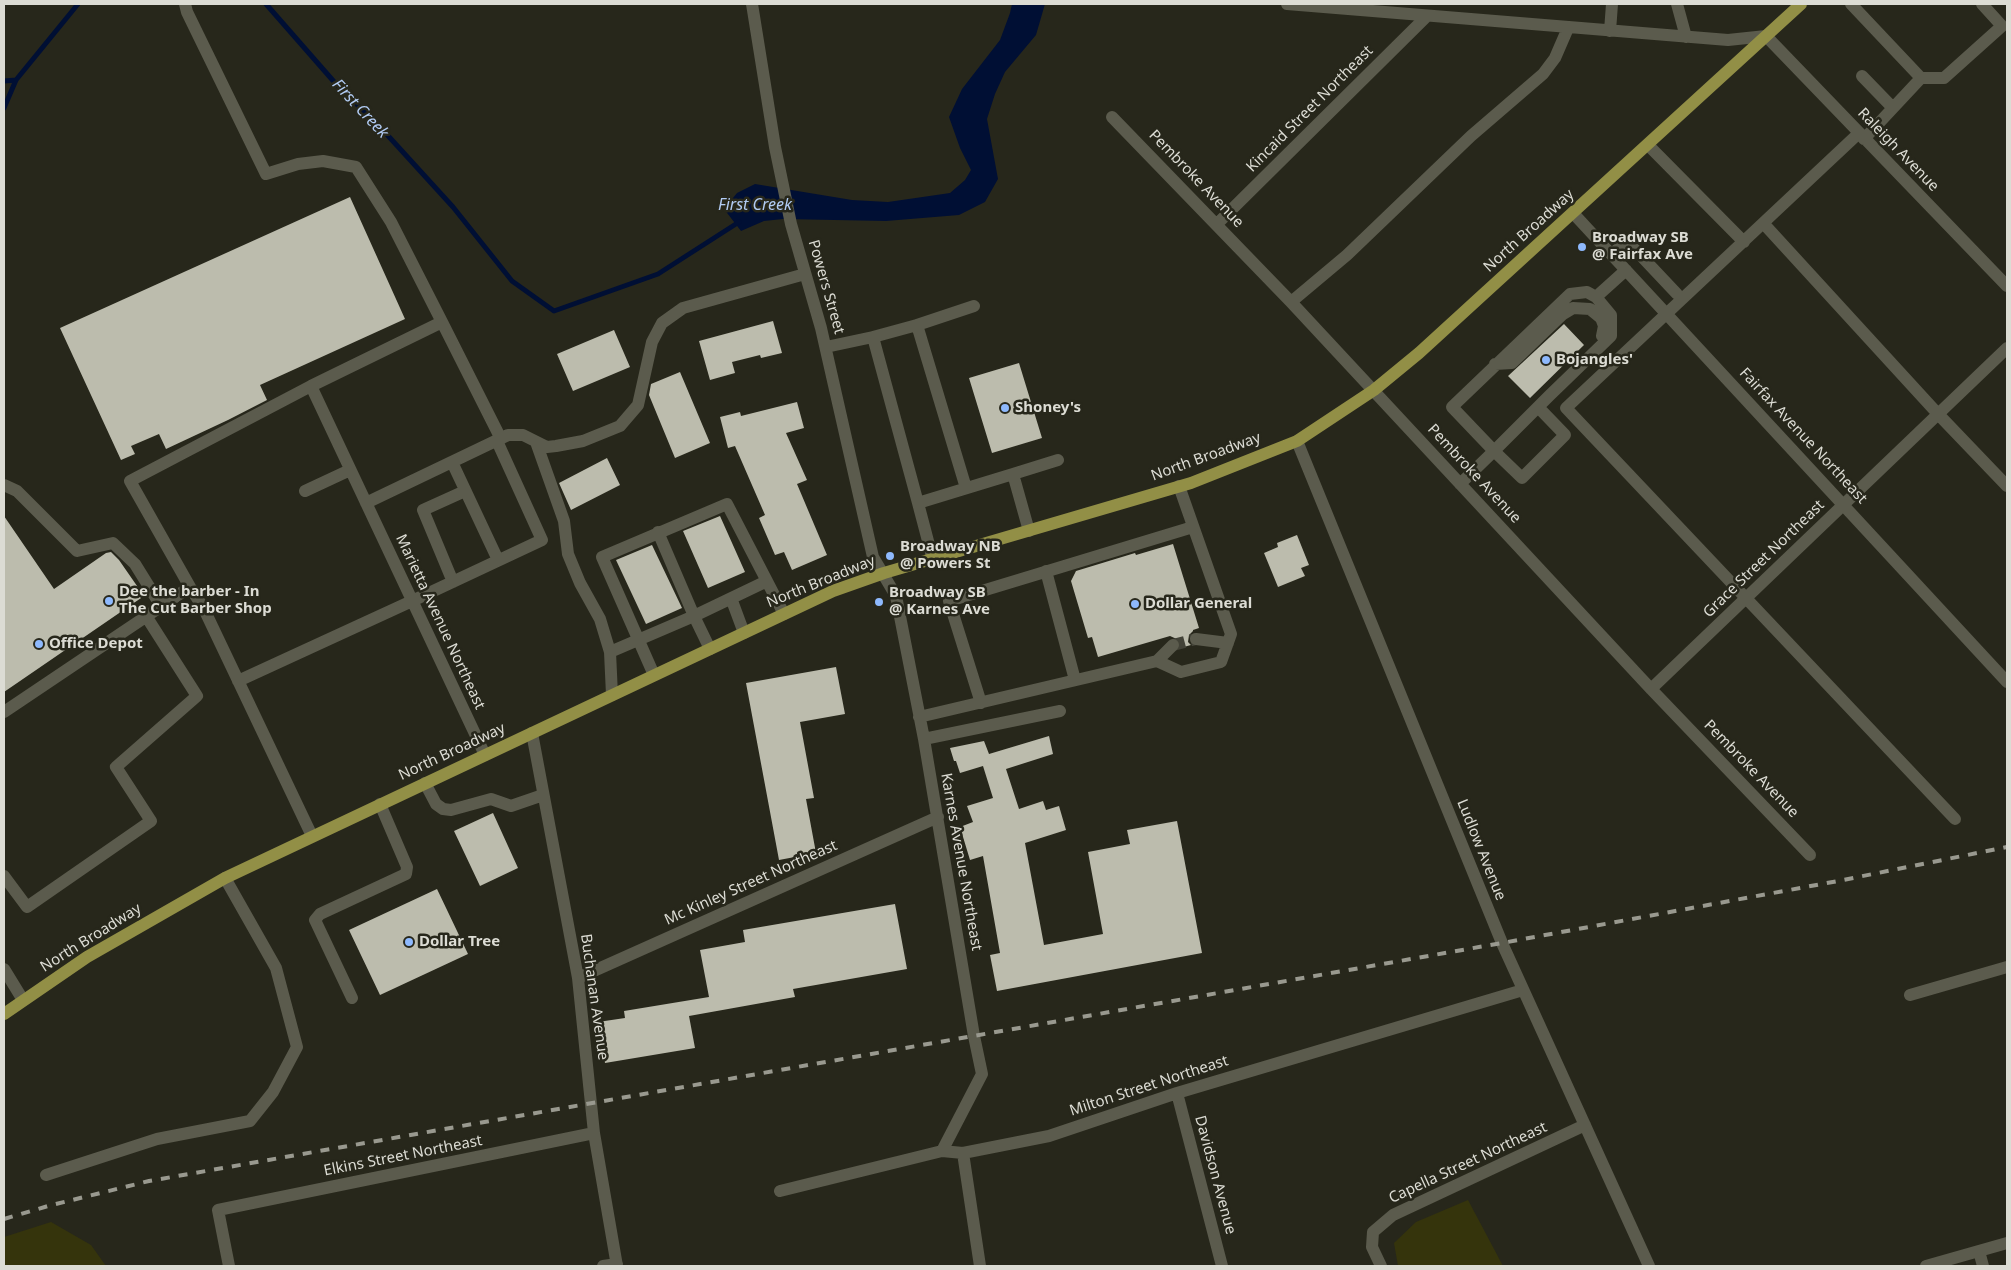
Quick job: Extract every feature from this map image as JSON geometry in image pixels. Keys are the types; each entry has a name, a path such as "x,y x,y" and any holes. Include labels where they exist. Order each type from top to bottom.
{"main road":[{"name":"North Broadway","path":"4,1014 87,957 225,878 833,591 1179,486 1297,441 1374,390 1419,353 1801,4"}],"street":[{"path":"185,4 266,174 298,164 323,161 356,167 391,222 442,322 499,440 542,540 412,602 238,680"},
{"name":"Powers Street","path":"752,4 782,183 791,224 826,347 873,557 884,574"},
{"path":"1287,4 1426,17 1728,40 1766,36"},
{"path":"1610,31 1612,4"},
{"path":"1677,4 1686,37"},
{"path":"1850,4 1921,78 1944,78 2002,26 1982,4"},
{"name":"Kincaid Street Northeast","path":"1217,224 1426,17"},
{"path":"1291,302 1347,256 1471,136 1543,74 1555,58 1568,28"},
{"name":"Raleigh Avenue","path":"1766,36 2007,286"},
{"path":"1862,76 1893,108"},
{"path":"1664,311 1677,294 1741,240 1764,224 1893,108 1921,78"},
{"name":"Pembroke Avenue","path":"1112,117 1291,302 1651,689 1810,855"},
{"path":"1648,145 1741,240"},
{"name":"Fairfax Avenue Northeast","path":"1573,214 1844,504 2007,682"},
{"path":"1764,224 1938,414 2007,486"},
{"path":"1741,240 1664,311 1566,408 1955,818"},
{"path":"1612,254 1627,241 1677,294"},
{"path":"1596,297 1626,270"},
{"path":"366,503 508,435 523,435 547,447 583,441 620,426 638,405 652,342 662,322 683,308 804,274"},
{"path":"1460,484 1494,451 1538,407 1549,396 1611,336 1610,315 1596,297 1587,292 1570,294 1452,407 1494,451 1522,478 1565,435 1538,407"},
{"path":"826,347 917,325 974,306"},
{"path":"1495,364 1512,363 1563,314 1574,308 1590,309 1601,318 1604,326 1602,338 1553,384 1549,396"},
{"path":"312,836 204,609 130,481 311,386 442,322"},
{"path":"917,325 966,488"},
{"path":"873,336 933,560"},
{"name":"Grace Street Northeast","path":"1651,689 2007,348"},
{"name":"Marietta Avenue Northeast","path":"311,386 484,755"},
{"name":"Ludlow Avenue","path":"1297,441 1502,943 1649,1266"},
{"path":"536,442 564,522 568,554 580,583 600,619 610,652 612,695"},
{"path":"918,503 1058,460"},
{"path":"452,462 498,560"},
{"path":"305,491 350,470"},
{"path":"1013,474 1029,531"},
{"path":"4,484 17,491 77,551 113,543 135,564 161,606"},
{"path":"1157,661 1181,672 1221,662 1231,634 1179,486"},
{"path":"454,582 423,510 465,491"},
{"path":"654,674 602,557 727,504 784,614"},
{"path":"981,703 949,601 1193,527"},
{"path":"658,532 694,616 710,648"},
{"path":"1046,571 1075,680"},
{"name":"Karnes Avenue Northeast","path":"884,574 896,596 924,739 982,1074 942,1150"},
{"path":"610,652 639,641 767,581"},
{"path":"4,712 190,587"},
{"path":"731,598 744,632"},
{"path":"4,876 27,907 151,821 116,767 196,696 146,616"},
{"path":"1196,639 1228,643"},
{"path":"919,717 1157,661 1173,645"},
{"path":"924,739 1060,711"},
{"name":"Buchanan Avenue","path":"532,733 578,978 594,1133 617,1265"},
{"path":"424,783 436,804 443,809 460,809 491,799 511,806 543,795"},
{"path":"352,998 315,920 320,914 406,874 407,868 380,804"},
{"name":"Mc Kinley Street Northeast","path":"578,978 938,817"},
{"path":"46,1175 157,1139 250,1121 273,1092 297,1047 276,968 225,878"},
{"path":"1910,995 2007,967"},
{"path":"4,969 23,1000"},
{"name":"Milton Street Northeast","path":"780,1191 942,1150 963,1153 1049,1136 1177,1093 1523,990"},
{"name":"Davidson Avenue","path":"1177,1093 1222,1266"},
{"name":"Capella Street Northeast","path":"1381,1266 1372,1247 1374,1232 1393,1215 1585,1126"},
{"name":"Elkins Street Northeast","path":"229,1266 218,1210 594,1133"},
{"path":"963,1153 980,1266"},
{"path":"1926,1266 2007,1244"},
{"path":"1979,1251 1983,1266"},
{"path":"604,1266 617,1265"}],"shaded area":[{"path":"1468,1200 1503,1266 1398,1266 1394,1243 1416,1222"},
{"path":"51,1222 91,1245 106,1266 4,1266 4,1237"}],"water":[{"name":"First Creek","path":"1012,4 1045,4 1036,35 1005,72 987,119 998,179 985,202 959,215 886,221 783,219 764,221 741,231 724,209 737,193 755,184 852,200 888,202 950,193 965,180 971,170 960,148 949,117 962,89 1000,40"}],"building":[{"path":"350,197 405,319 260,385 267,400 228,420 166,449 159,434 131,446 135,454 121,460 60,328"},
{"path":"773,321 782,353 761,358 760,355 732,362 735,373 710,380 699,341"},
{"name":"Bojangles'","path":"1564,324 1584,345 1530,398 1508,376"},
{"path":"614,330 630,367 573,391 557,354"},
{"name":"Shoney's","path":"1019,363 1042,438 992,453 969,378"},
{"path":"680,372 710,443 675,458 649,395 651,384"},
{"path":"797,402 804,428 786,433 807,480 797,484 827,555 792,570 784,552 775,555 759,518 765,515 735,446 728,448 720,417 740,412 741,416"},
{"path":"607,458 620,485 571,510 559,483"},
{"name":"Office Depot","path":"4,516 54,589 106,553 111,552 119,560 144,596 4,692"},
{"path":"720,516 745,572 708,588 683,531"},
{"path":"1297,535 1309,565 1301,568 1305,576 1278,587 1264,553 1278,547 1277,543"},
{"name":"Dollar General","path":"1173,544 1199,628 1193,630 1189,635 1188,642 1191,645 1180,648 1179,640 1170,636 1098,657 1092,637 1088,638 1071,581 1076,571 1135,553 1136,555"},
{"path":"652,545 682,608 646,624 616,560"},
{"path":"836,667 845,714 800,722 814,798 806,799 816,853 779,860 746,683"},
{"path":"1049,736 1053,754 1006,769 1019,809 1043,801 1046,810 1059,806 1066,830 1025,843 1044,945 1103,934 1088,852 1130,844 1127,830 1177,821 1202,953 997,991 990,955 1000,953 983,856 970,860 960,827 973,822 967,806 993,798 983,766 960,773 950,748 984,741 989,754"},
{"path":"493,813 518,868 480,886 454,831"},
{"name":"Dollar Tree","path":"437,889 468,954 380,995 349,930"},
{"path":"895,904 907,969 793,989 795,997 689,1016 695,1048 605,1063 598,1022 625,1018 624,1011 709,997 700,950 745,942 743,930"}],"waterway":[{"name":"First Creek","path":"4,108 16,80 78,4"},
{"name":"First Creek","path":"266,4 336,84 381,128 453,207 512,281 554,311 658,274 739,222"},
{"path":"4,81 16,80"}],"tunnel":[{"path":"1173,645 1196,639"}],"railway":[{"path":"4,1219 149,1181 1502,943 1838,881 2007,847"}],"place":[{"name":"Broadway SB @ Fairfax Ave","path":"1582,247"},
{"name":"Bojangles'","path":"1546,360"},
{"name":"Shoney's","path":"1005,408"},
{"name":"Broadway NB @ Powers St","path":"890,556"},
{"name":"Dee the barber - In The Cut Barber Shop","path":"109,601"},
{"name":"Broadway SB @ Karnes Ave","path":"879,602"},
{"name":"Dollar General","path":"1135,604"},
{"name":"Office Depot","path":"39,644"},
{"name":"Dollar Tree","path":"409,942"}]}
